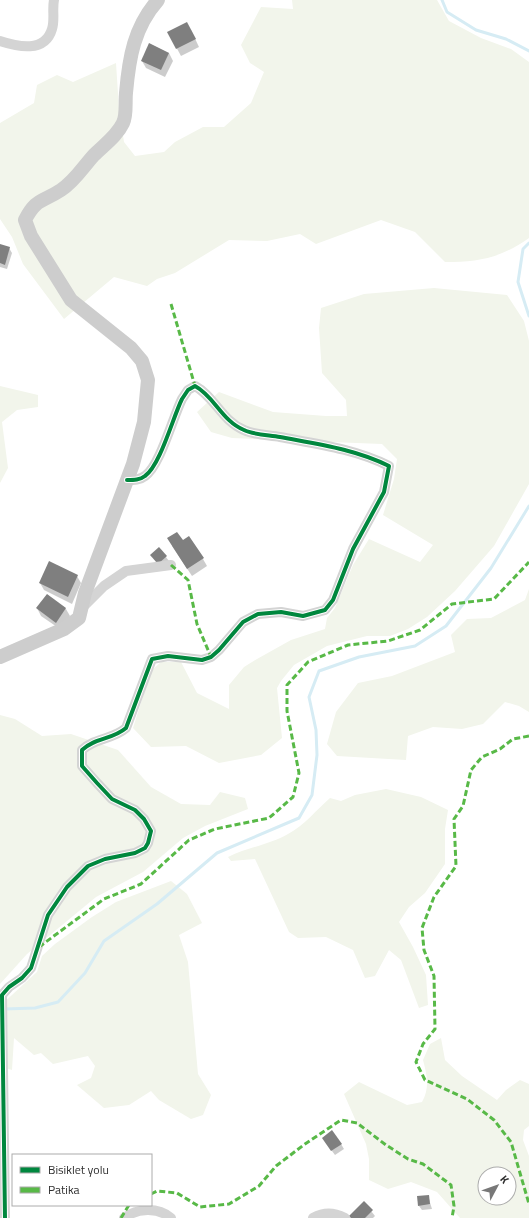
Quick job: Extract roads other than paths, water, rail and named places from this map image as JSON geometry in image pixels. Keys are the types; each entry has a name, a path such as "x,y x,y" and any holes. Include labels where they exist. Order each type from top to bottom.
{"street":[{"path":"0,41 24,47 36,46 45,40 52,29 54,0"},
{"path":"0,656 64,629 79,618 80,611 106,535 133,464 144,422 148,380 142,361 131,348 71,300 31,236 25,220 31,209 39,202 61,190 83,171 93,156 111,138 123,122 129,59 138,30 151,8 158,0"},
{"path":"5,1218 2,995 31,968 48,915 67,887 88,866 105,859 135,853 145,848 151,831 144,819 135,810 112,799 82,766 82,750 95,740 118,735 126,728 152,659 168,656 202,660 211,657 243,622 258,614 281,612 303,616 325,610 333,600 353,549 384,492 389,466 370,456 351,451 244,430 222,415 204,391 195,386 188,390 182,399 156,463 147,475 138,480 127,480"},
{"path":"80,611 104,586 126,571 171,566"},
{"path":"124,1218 141,1210 156,1211 170,1218"},
{"path":"313,1218 321,1214 336,1213 345,1218"}],"waterway":[{"path":"442,0 447,12 476,30 506,39 529,51"},
{"path":"529,243 523,249 518,282 529,316"},
{"path":"4,1009 35,1008 58,1002 85,973 104,941 157,904 217,853 299,818 312,795 317,755 316,730 309,697 319,671 359,657 415,646 446,626 491,568 529,506"}]}
